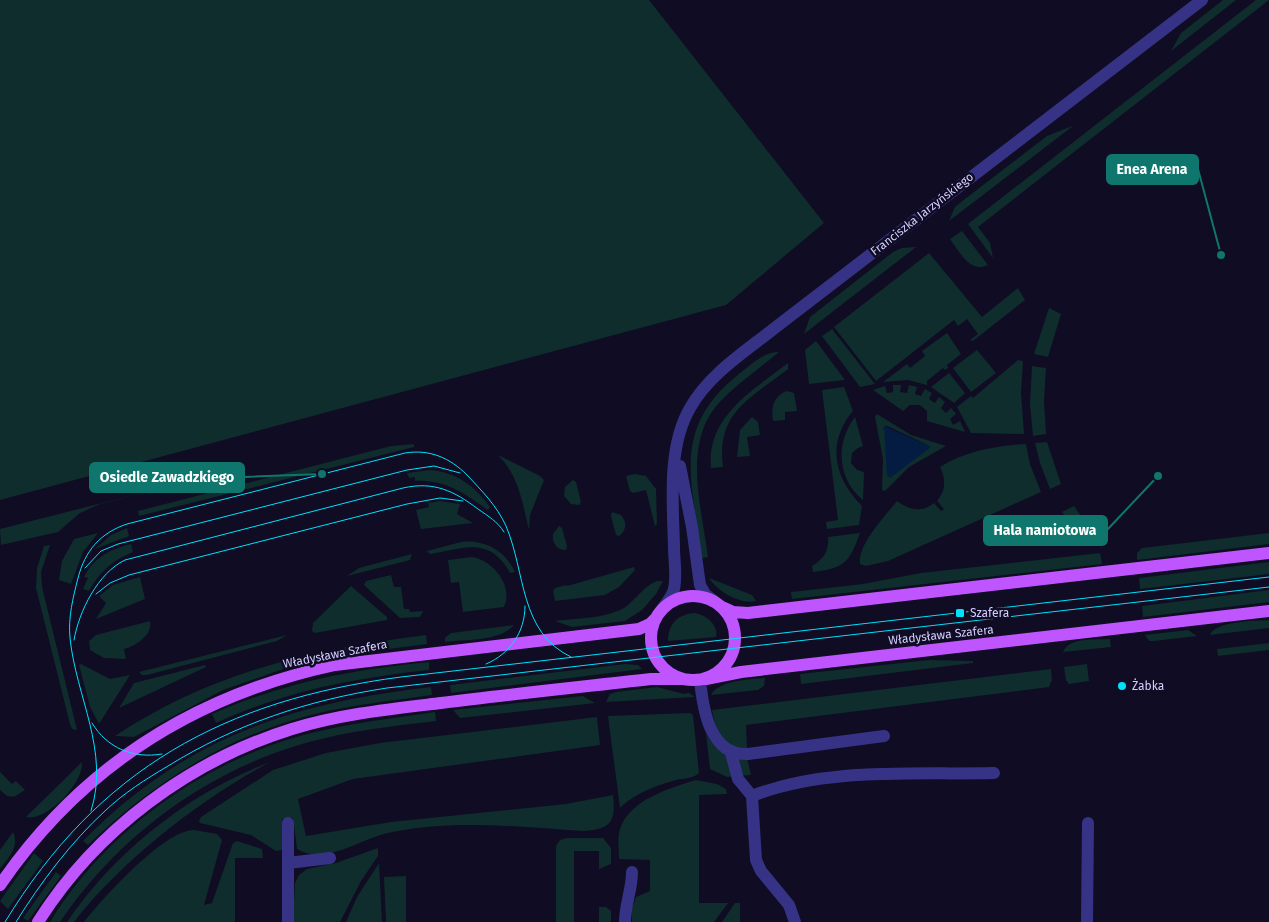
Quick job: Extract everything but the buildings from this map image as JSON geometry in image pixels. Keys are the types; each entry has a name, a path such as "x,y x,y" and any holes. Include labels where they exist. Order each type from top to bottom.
{"main road":[{"path":"681,679 667,672 655,657 650,636 658,614 675,600 684,596 700,596 738,613 755,612 1269,553"},
{"path":"38,922 81,866 135,814 184,778 225,756 257,742 322,721 390,709 651,679 703,679 723,668 734,648 733,625 718,604"},
{"name":"Władysława Szafera","path":"703,679 734,673 1269,611"},
{"name":"Władysława Szafera","path":"0,885 45,827 97,777 152,737 223,699 281,678 335,665 639,629 650,624 658,614"}],"street":[{"name":"Franciszka Jarzyńskiego","path":"658,614 671,596 675,582 673,501 681,430 690,408 704,388 726,367 1202,0"},
{"name":"Franciszka Jarzyńskiego","path":"677,454 689,510 700,585 705,594 718,604"},
{"path":"703,679 713,736 722,747 731,753 748,754 884,736"},
{"path":"731,753 738,779 752,796 756,860 761,871 790,905 795,922"},
{"path":"752,796 799,781 836,776 994,773"},
{"path":"288,823 288,922"},
{"path":"1087,922 1088,823"},
{"path":"288,863 330,858"},
{"path":"625,922 625,906 632,888 632,872"}],"green space":[{"path":"0,0 649,0 824,223 726,305 0,500"},
{"path":"1223,0 1236,0 1171,51 1181,33"},
{"path":"1256,0 1269,0 978,227 990,243 993,258 968,224"},
{"path":"1073,126 949,221 955,207 1047,136"},
{"path":"962,231 988,265 982,267 970,264 961,255 950,239"},
{"path":"916,247 804,334 810,317 893,252 902,248"},
{"path":"929,253 982,317 1018,288 1025,300 973,341 970,340 978,334 967,319 958,326 954,320 876,381 834,327"},
{"path":"1049,308 1061,314 1048,357 1034,354"},
{"path":"832,329 875,384 860,387 822,336"},
{"path":"947,333 961,354 947,365 948,368 945,370 943,368 927,381 927,385 908,380 883,382 907,364 910,368 925,356 922,351"},
{"path":"816,341 845,380 809,384 805,350"},
{"path":"977,350 996,373 971,392 953,368"},
{"path":"779,352 739,384 718,404 707,420 700,438 697,478 708,557 702,558 691,480 691,457 695,435 703,414 718,394 758,359 768,354"},
{"path":"1018,360 1023,361 1021,393 1024,434 971,433 957,407 971,396 973,398"},
{"path":"788,363 788,369 749,399 730,420 722,448 723,467 711,468 711,450 716,434 724,419 734,406"},
{"path":"1032,366 1046,368 1044,401 1046,434 1033,436 1030,405"},
{"path":"949,373 965,393 954,403 931,387"},
{"path":"893,385 901,385 900,392 907,393 909,385 917,387 915,394 921,396 925,389 932,393 929,399 935,403 939,397 945,402 941,408 946,413 951,408 956,414 950,419 953,425 960,421 965,432 927,421 927,411 920,405 910,405 903,411 873,390 885,386 887,393 893,392"},
{"path":"844,387 853,411 844,423 839,435 837,460 845,484 862,506 859,525 827,529 826,522 838,520 822,390"},
{"path":"787,391 794,393 797,411 785,412 785,420 773,421 774,403 782,393"},
{"path":"877,414 911,435 946,446 909,467 885,491 882,490 883,459 875,417","holes":["887,426 930,446 883,429"]},
{"path":"752,417 758,422 760,435 747,437 750,456 737,457 740,430"},
{"path":"855,417 863,446 852,453 851,463 857,470 864,472 863,500 848,482 842,460 844,438"},
{"path":"354,439 100,504 80,513 58,532 1,545 0,529"},
{"path":"1047,442 1061,484 1050,489 1035,443"},
{"path":"414,444 414,447 139,516 138,511 391,446"},
{"path":"1026,444 1030,464 1041,492 888,561 866,566 860,564 860,556 867,539 897,501 906,507 916,509 925,508 934,503 941,511 944,509 937,501 942,493 944,484 940,467 960,457 981,450"},
{"path":"498,455 540,476 544,480 530,515 529,530 522,500 515,481 511,472"},
{"path":"430,470 439,471 464,481 490,507 488,510 463,493 445,485 436,482 415,481 415,477 409,478 407,473"},
{"path":"635,474 646,476 656,489 657,524 655,526 646,490 633,493 630,491 626,476"},
{"path":"573,480 576,482 581,502 579,505 571,504 564,496 565,487"},
{"path":"440,501 460,504 457,514 473,523 421,529 416,510 429,507 428,503"},
{"path":"1074,506 1085,522 1069,523 1062,512"},
{"path":"612,512 621,515 624,520 625,529 619,536 616,535 611,516"},
{"path":"1053,516 1067,535 988,545"},
{"path":"559,526 562,528 567,546 566,550 557,547 553,540 553,534"},
{"path":"127,528 129,536 95,549 111,535"},
{"path":"98,533 83,552 71,584 59,580 62,561 74,539"},
{"path":"860,533 853,551 844,562 839,566 813,572 812,566 823,557 827,550 828,537"},
{"path":"1269,533 1269,544 1137,560 1137,553 1142,548"},
{"path":"461,542 486,544 500,552 511,564 515,572 510,573 502,561 493,553 484,549 474,547 430,554 427,551"},
{"path":"131,544 133,552 107,567 89,591 83,589 88,578 84,577 98,559 110,551"},
{"path":"50,545 41,572 42,587 77,730 72,729 70,724 36,588 37,568 44,546"},
{"path":"1100,553 1102,564 792,599 791,592 863,584 921,573"},
{"path":"412,554 410,560 347,576 359,568"},
{"path":"472,557 480,559 494,568 504,582 506,599 504,607 463,612 459,582 451,583 448,560"},
{"path":"1269,562 1269,574 1140,589 1139,578"},
{"path":"634,567 635,570 619,587 605,595 555,601 553,591 555,588"},
{"path":"391,575 394,587 401,587 404,609 409,609 410,612 423,611 420,617 400,618 364,585 366,581"},
{"path":"140,577 145,599 96,619 106,603 99,596 113,585"},
{"path":"709,578 752,595 756,601 750,602 736,599 717,588"},
{"path":"657,581 663,581 656,594 642,610 625,621 572,627 555,621 616,612 624,608 648,586"},
{"path":"351,586 387,617 387,620 315,633 312,631 313,623"},
{"path":"1269,590 1269,602 1143,617 1142,606"},
{"path":"695,613 711,621 716,628 716,637 668,641 668,635 675,621 684,615"},
{"path":"1269,620 1269,628 1210,635 1213,630 1227,624"},
{"path":"150,621 149,631 143,639 124,649 126,659 104,658 90,650 89,641 96,635"},
{"path":"514,625 508,630 491,637 445,642 445,638 451,633"},
{"path":"1188,630 1197,636 1149,641 1145,635"},
{"path":"287,635 277,641 147,675 142,675 139,672"},
{"path":"426,635 427,644 366,652 283,669 223,690 134,737 115,736 151,714 188,695 264,667 303,656 343,648"},
{"path":"1110,639 1111,647 1063,652 1066,647 1077,642"},
{"path":"1269,643 1269,650 1218,656 1217,649"},
{"path":"929,660 973,661 973,663 801,684 800,674"},
{"path":"429,662 429,670 374,677 321,687 268,702 216,723 212,714 266,694 319,679 372,669"},
{"path":"81,664 110,679 130,675 99,724 90,707 79,665"},
{"path":"625,664 638,665 642,669 451,693 450,685"},
{"path":"1087,664 1089,681 1069,684 1066,680 1064,667"},
{"path":"205,665 206,667 119,708 134,683"},
{"path":"1051,669 1052,680 1049,687 746,725 747,748 732,746 722,738 712,710"},
{"path":"765,678 764,686 758,690 711,695 715,690 727,684"},
{"path":"431,687 432,695 364,704 323,712 289,721 226,746 167,780 113,822 88,845 83,841 121,805 160,776 201,751 242,731 332,703"},
{"path":"657,687 684,694 689,693 695,697 606,702 610,694 616,692"},
{"path":"583,696 595,703 460,718 453,710"},
{"path":"435,712 436,721 324,738 272,754 201,788 138,834 83,890 60,922 50,922 73,889 100,857 162,803 197,780 234,761 272,745 311,733"},
{"path":"690,713 693,715 699,773 646,791 632,798 620,808 608,716"},
{"path":"597,717 600,745 353,779 298,799 306,836 391,822 566,804 613,795 614,812 612,818 606,826 600,828 583,831 485,825 436,826 388,833 342,850 319,855 297,849 293,818 282,819 282,850 276,851 251,835 200,823 199,821 201,817 273,770 326,753 380,743"},
{"path":"706,734 714,746 723,753 747,758 751,775 727,777 710,769"},
{"path":"82,762 77,780 62,799 43,813 34,817 26,817"},
{"path":"270,762 217,794 164,833 115,876 74,922 67,922 108,871 156,827 183,807 211,790"},
{"path":"0,772 12,784 16,781 25,790 14,797 7,796 0,790"},
{"path":"696,780 717,784 726,789 727,794 699,795 699,903 728,903 714,922 632,922 632,909 636,897 650,891 650,860 619,859 618,840 620,829 632,810 641,803 663,791"},
{"path":"194,830 217,834 222,840 204,905 212,903 233,843 237,841 262,849 263,858 235,858 235,922 84,922 119,882 151,853 181,833"},
{"path":"13,832 15,837 14,847 0,869 0,850"},
{"path":"567,838 603,838 611,848 611,864 599,869 599,851 574,851 574,922 556,922 556,846 560,840"},
{"path":"378,848 378,856 361,881 340,922 293,922 295,883 299,875 307,869 336,863"},
{"path":"34,853 43,861 8,909 0,901"},
{"path":"379,863 382,922 346,922 357,897"},
{"path":"56,872 61,876 28,921 23,918"},
{"path":"406,876 406,922 386,922 384,877"},
{"path":"735,903 740,903 740,922 722,922"},
{"path":"599,907 606,907 611,911 611,922 599,922"}],"water":[{"path":"884,426 931,447 890,478 887,475"}],"tram line":[{"path":"91,811 96,789 97,767 90,724 73,660 70,638 70,615 78,578 89,551 109,532 127,524 405,453 423,452 439,456 454,464 467,475 494,505 506,526 526,600 533,617 542,633 554,646 571,657"},
{"path":"85,568 101,551 118,544 407,470 434,466 460,473"},
{"path":"74,640 85,605 98,583 115,566 125,560 403,488 424,486 443,489 461,497 499,525 504,532"},
{"path":"96,594 110,583 129,575 407,504 440,498 463,501"},
{"path":"5,922 42,868 82,822 125,783 172,750 223,724 278,703 337,688 401,677 1269,577"},
{"path":"16,922 46,877 81,835 113,804 136,786 194,751 246,726 329,699 387,688 1269,587"},
{"path":"486,664 495,660 514,641 522,625 525,606"},
{"path":"92,723 105,739 122,750 141,755 162,754"}],"place":[{"name":"Enea Arena","path":"1221,255"},
{"name":"Osiedle Zawadzkiego","path":"322,474"},
{"name":"Hala namiotowa","path":"1158,476"},
{"name":"Szafera","path":"960,613"},
{"name":"Żabka","path":"1122,686"}]}
